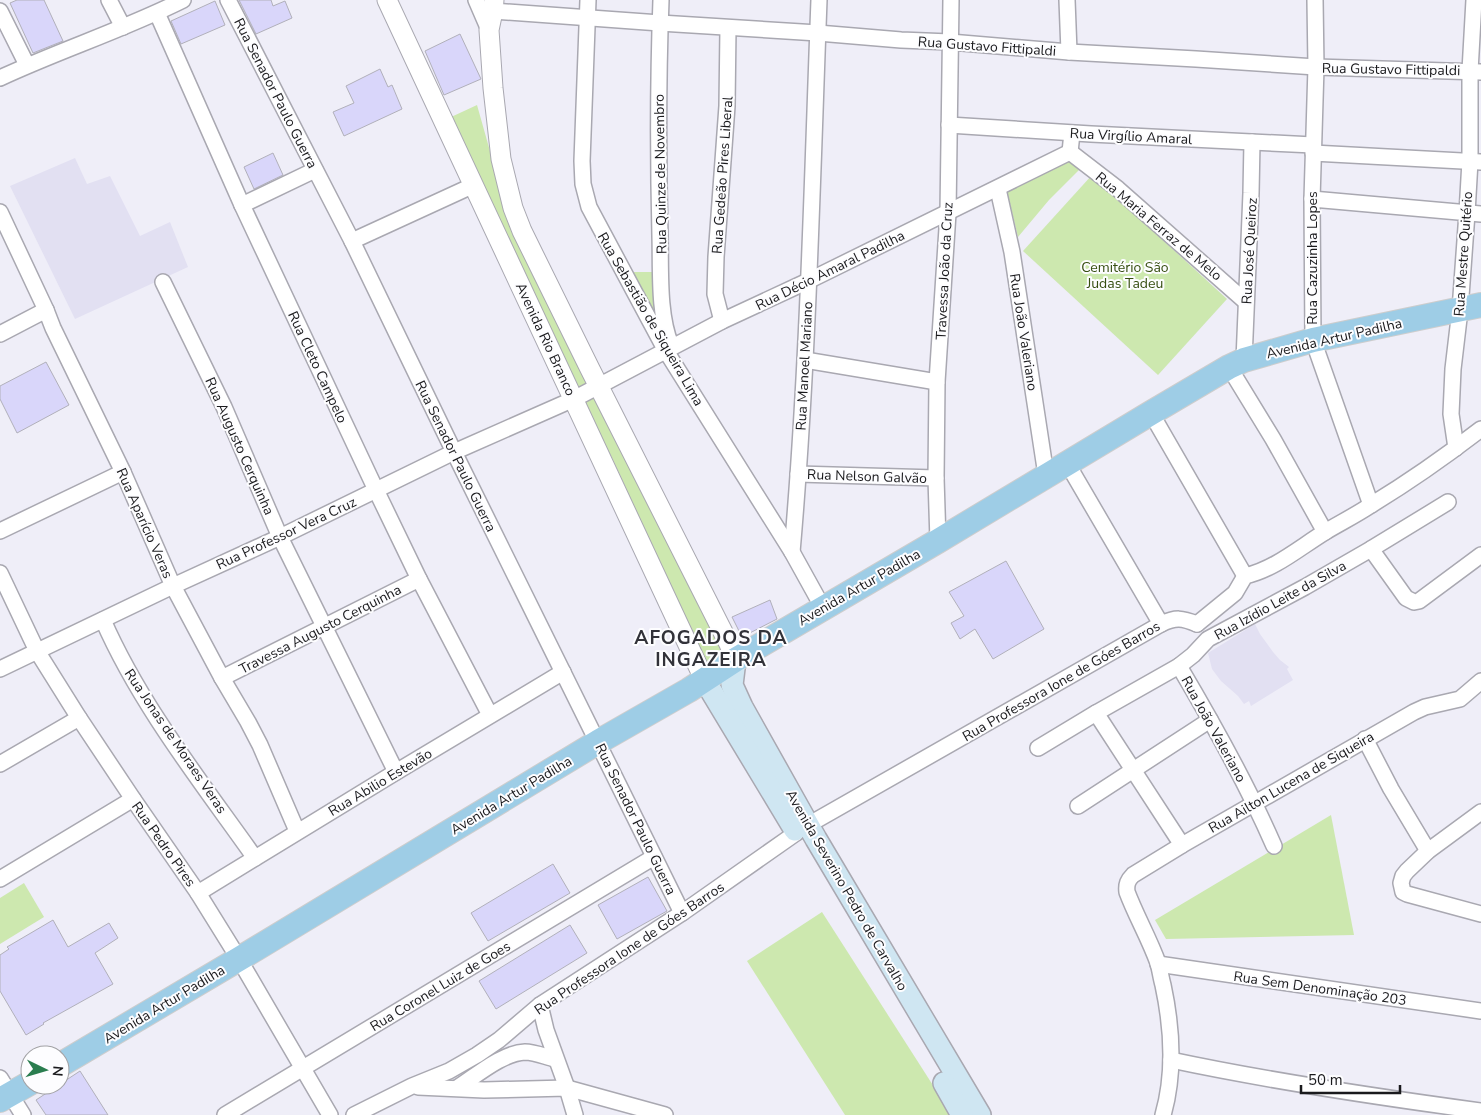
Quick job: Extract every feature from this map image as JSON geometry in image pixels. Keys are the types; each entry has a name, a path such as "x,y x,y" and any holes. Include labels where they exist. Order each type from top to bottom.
{"main road":[{"name":"Avenida Artur Padilha","path":"70,1059 1151,412 1236,364 1312,340 1470,308"},
{"name":"Avenida Severino Pedro de Carvalho","path":"736,660 732,685 806,836"},
{"name":"Avenida Severino Pedro de Carvalho","path":"704,679 806,836 980,1115"},
{"name":"Avenida Severino Pedro de Carvalho","path":"834,883 962,1115"}],"street":[{"path":"108,0 123,27"},
{"path":"0,78 27,65 157,13 183,0"},
{"name":"Rua Senador Paulo Guerra","path":"228,0 352,241 682,913"},
{"name":"Avenida Rio Branco","path":"387,0 704,679"},
{"path":"476,0 489,30"},
{"name":"Rua Sebastião de Siqueira Lima","path":"588,0 582,161 583,184 589,208 669,349 792,552 823,608"},
{"name":"Rua Quinze de Novembro","path":"661,0 658,124 661,265 663,311 669,349"},
{"name":"Rua Manoel Mariano","path":"792,552 805,360 820,0"},
{"name":"Travessa João da Cruz","path":"938,541 936,478 937,382 948,213 951,0"},
{"path":"1067,0 1068,52"},
{"name":"Rua Cazuzinha Lopes","path":"1315,0 1316,67 1312,199 1312,340 1371,505"},
{"path":"1468,0 1481,1"},
{"name":"Rua Mestre Quitério","path":"1456,448 1452,414 1453,369 1470,308 1474,214 1476,71 1474,0"},
{"name":"Avenida Rio Branco","path":"493,5 489,30 493,88 501,159 513,208 522,231 736,660"},
{"name":"Rua Gustavo Fittipaldi","path":"493,5 587,18 950,42 1068,52 1316,67 1476,71"},
{"path":"0,11 27,65"},
{"name":"Rua Cleto Campelo","path":"157,13 242,205 418,579 490,715"},
{"name":"Rua Gedeão Pires Liberal","path":"722,321 715,294 727,106 728,28"},
{"name":"Rua Virgílio Amaral","path":"949,125 1252,142 1313,149 1475,162"},
{"path":"1070,152 1072,133"},
{"name":"Rua José Queiroz","path":"1236,364 1246,302 1252,142"},
{"name":"Rua Décio Amaral Padilha","path":"574,399 722,321 998,189 1070,152"},
{"name":"Rua Maria Ferraz de Melo","path":"1070,152 1118,189 1246,302"},
{"path":"242,205 315,170"},
{"path":"352,241 474,185"},
{"name":"Rua João Valeriano","path":"998,189 1012,252 1046,475"},
{"path":"1312,199 1474,214"},
{"name":"Rua Aparício Veras","path":"0,212 122,472 173,586 260,745 297,832"},
{"name":"Rua Augusto Cerquinha","path":"163,282 224,407 280,537 396,772"},
{"path":"0,334 46,310"},
{"path":"805,360 937,382"},
{"path":"1236,364 1273,438 1325,532"},
{"name":"Rua Professor Vera Cruz","path":"0,669 280,537 454,452 574,399"},
{"path":"1151,412 1245,576"},
{"path":"1208,639 1197,624 1235,593 1245,576 1273,566 1371,505 1481,429"},
{"path":"1068,463 1161,624"},
{"path":"0,531 122,472"},
{"name":"Rua Nelson Galvão","path":"798,474 936,478"},
{"name":"Rua Izídio Leite da Silva","path":"1038,748 1179,666 1208,639 1371,549 1448,502"},
{"path":"1371,549 1406,598 1414,602 1419,601 1481,555"},
{"name":"Rua Pedro Pires","path":"0,573 37,651 133,800 198,893 240,959 330,1115"},
{"name":"Travessa Augusto Cerquinha","path":"222,678 418,579"},
{"name":"Rua Professora Ione de Góes Barros","path":"354,1115 477,1056 500,1040 540,1005 682,913 806,836 1161,624 1178,618 1197,624"},
{"name":"Rua Jonas de Moraes Veras","path":"104,620 116,649 161,723 255,858"},
{"name":"Rua João Valeriano","path":"1179,666 1230,754 1274,846"},
{"name":"Rua Abilio Estevão","path":"198,893 563,672"},
{"name":"Rua Ailton Lucena de Siqueira","path":"1158,964 1130,900 1126,885 1128,879 1182,845 1365,739 1425,707 1453,701 1465,695 1481,681"},
{"path":"1096,713 1182,845"},
{"path":"0,764 79,718"},
{"path":"1078,806 1210,720"},
{"path":"1365,739 1390,790 1428,851"},
{"path":"0,879 133,800"},
{"path":"1481,812 1428,851 1406,871 1403,876 1402,888 1403,892 1407,894 1481,914"},
{"name":"Rua Coronel Luiz de Goes","path":"225,1115 654,857"},
{"path":"1158,964 1165,995 1170,1032 1171,1060 1169,1086 1163,1115"},
{"name":"Rua Sem Denominação 203","path":"1158,964 1481,1011"},
{"path":"540,1005 555,1059 576,1115"},
{"path":"457,1088 499,1060 513,1054 526,1052 555,1059"},
{"path":"1171,1060 1237,1074 1339,1091 1481,1111"},
{"path":"412,1086 484,1090 567,1088 665,1115"},
{"path":"10,1089 23,1115"}],"shaded area":[{"path":"75,158 87,184 110,176 140,236 170,222 188,267 75,319 10,186"},
{"path":"1255,624 1273,652 1289,667 1287,669 1293,680 1251,706 1249,701 1244,704 1221,681 1212,669 1208,653"}],"green space":[{"path":"477,105 510,222 727,655 707,666 614,462 499,228 449,118"},
{"path":"1070,158 1082,167 1049,200 1018,237 1007,191"},
{"name":"Cemitério São Judas Tadeu","path":"1092,175 1227,299 1158,375 1023,251"},
{"path":"629,272 655,272 656,320"},
{"path":"1331,815 1354,935 1166,939 1155,920"},
{"path":"24,883 44,917 0,944 0,898"},
{"path":"822,912 952,1115 845,1115 747,961"}],"building":[{"path":"17,0 44,0 63,41 33,53 10,3"},
{"path":"239,0 271,0 273,6 285,1 292,18 256,34"},
{"path":"215,1 225,25 181,44 171,21"},
{"path":"460,34 481,79 444,95 425,51"},
{"path":"380,69 388,87 392,85 402,109 344,136 333,112 354,103 346,86"},
{"path":"273,153 283,175 254,189 244,167"},
{"path":"46,362 69,405 17,433 0,399 0,386"},
{"path":"1006,561 1044,629 993,659 975,629 960,639 951,623 964,616 949,592"},
{"path":"770,600 777,619 742,637 732,617"},
{"path":"553,864 570,893 488,941 471,913"},
{"path":"648,877 667,911 617,939 598,905"},
{"path":"53,920 68,947 109,923 118,938 95,953 113,984 43,1023 26,1035 0,991 0,955 9,949 7,947"},
{"path":"570,925 587,953 496,1009 479,981"},
{"path":"80,1071 108,1115 46,1115 36,1100 44,1095 70,1095 70,1078"}],"district":[{"name":"AFOGADOS DA INGAZEIRA","path":"711,648"}]}
